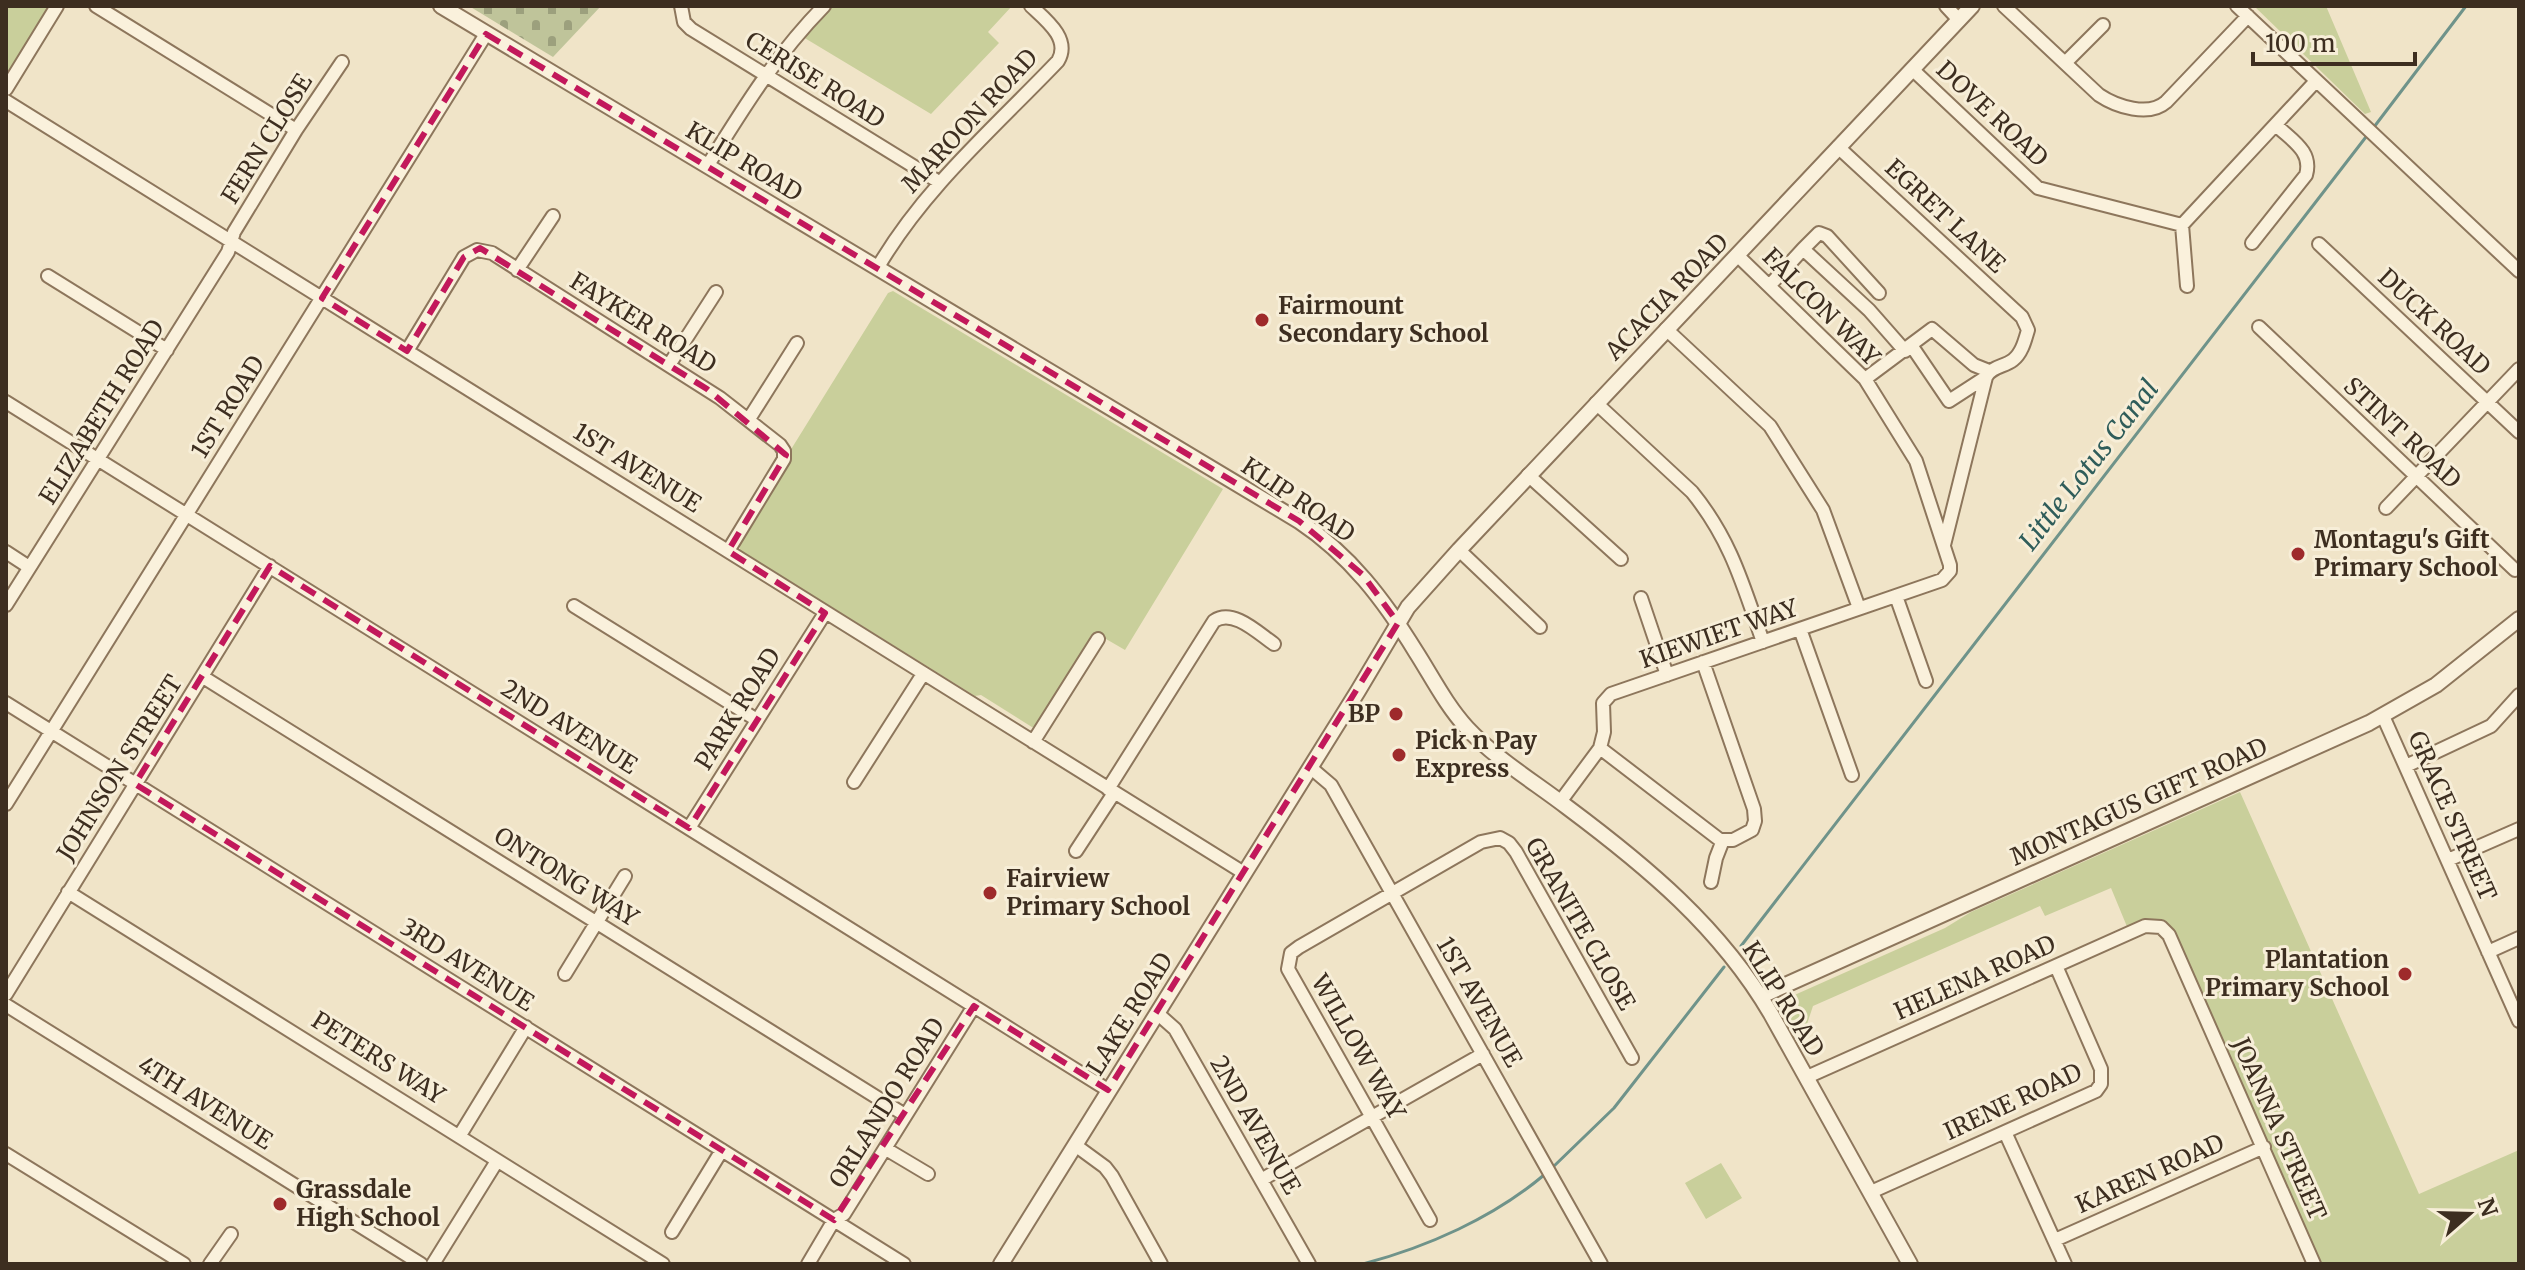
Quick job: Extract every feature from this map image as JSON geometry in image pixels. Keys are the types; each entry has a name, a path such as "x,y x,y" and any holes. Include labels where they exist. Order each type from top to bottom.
{"street":[{"path":"6,89 57,6"},
{"path":"96,6 296,130"},
{"name":"KLIP ROAD","path":"441,6 1320,535 1355,566 1398,623 1439,691 1465,726 1505,762 1649,869 1724,945 1761,996 1910,1264"},
{"name":"CERISE ROAD","path":"681,6 684,22 691,29 939,182"},
{"path":"708,165 765,73 793,37 824,6"},
{"path":"1946,6 1959,20"},
{"name":"ACACIA ROAD","path":"1398,623 1408,607 1528,475 1972,6"},
{"path":"2004,6 2107,100 2144,111 2153,110 2166,102 2248,16"},
{"path":"2237,6 2519,271"},
{"name":"MAROON ROAD","path":"878,267 905,224 939,182 962,162 1061,55 1060,38 1035,7"},
{"path":"2065,63 2103,25"},
{"name":"1ST ROAD","path":"6,804 486,34"},
{"name":"FERN CLOSE","path":"231,241 296,130 342,62"},
{"name":"DOVE ROAD","path":"1912,69 2038,188 2182,225"},
{"path":"2187,286 2182,225 2316,81"},
{"name":"1ST AVENUE","path":"6,101 1244,873"},
{"path":"2252,243 2297,186 2309,165 2304,152 2276,125"},
{"name":"EGRET LANE","path":"1838,147 2022,317 2028,330 2019,353 1987,374"},
{"path":"517,270 553,216"},
{"path":"1770,285 1819,233 1827,236 1879,293"},
{"name":"ELIZABETH ROAD","path":"6,605 228,252 231,241"},
{"name":"DUCK ROAD","path":"2319,244 2519,432"},
{"name":"FAYKER ROAD","path":"407,351 470,252 483,249 517,270 669,365 749,419 780,445 784,459 728,551"},
{"path":"1803,249 1908,348 1949,401 1987,374"},
{"name":"FALCON WAY","path":"1737,255 1865,379 1916,461 1950,565"},
{"path":"48,276 167,350"},
{"path":"669,365 716,292"},
{"name":"STINT ROAD","path":"2259,327 2515,570"},
{"path":"1666,329 1780,438 1823,510 1859,608"},
{"path":"1865,379 1926,331 1935,330 1987,374"},
{"path":"749,419 797,343"},
{"path":"2386,508 2519,369"},
{"path":"1944,546 1987,374"},
{"name":"2ND AVENUE","path":"6,402 1108,1090"},
{"path":"1596,403 1704,506 1732,552 1763,642"},
{"path":"1528,475 1621,559"},
{"path":"1459,550 1540,627"},
{"path":"6,552 29,567"},
{"name":"KIEWIET WAY","path":"1600,748 1606,697 1942,580 1950,571 1950,565"},
{"name":"JOHNSON STREET","path":"6,994 270,566"},
{"path":"1896,596 1926,681"},
{"path":"1641,598 1667,675"},
{"path":"574,606 757,720"},
{"name":"PARK ROAD","path":"689,828 825,613"},
{"path":"1076,851 1212,624 1222,616 1232,616 1274,644"},
{"name":"MONTAGUS GIFT ROAD","path":"1761,996 2383,716 2445,678 2519,619"},
{"name":"LAKE ROAD","path":"1001,1264 1398,623"},
{"path":"1800,629 1852,775"},
{"path":"1033,742 1098,639"},
{"path":"1560,802 1600,748 1710,834 1723,840 1733,840 1752,830 1754,809 1703,662"},
{"path":"854,782 923,674"},
{"name":"ONTONG WAY","path":"203,677 905,1115"},
{"path":"2406,766 2491,726 2519,695"},
{"name":"3RD AVENUE","path":"6,703 904,1264"},
{"name":"GRACE STREET","path":"2383,716 2519,1021"},
{"name":"1ST AVENUE","path":"1311,768 1331,785 1545,1164 1595,1262"},
{"path":"2448,860 2519,829"},
{"name":"GRANITE CLOSE","path":"1392,894 1481,842 1500,838 1509,843 1632,1058"},
{"path":"1711,882 1723,840"},
{"path":"565,974 625,876"},
{"name":"PETERS WAY","path":"68,892 663,1264"},
{"name":"WILLOW WAY","path":"1392,894 1299,947 1291,953 1288,969 1430,1220"},
{"name":"HELENA ROAD","path":"1807,1077 2145,926 2161,927"},
{"name":"JOANNA STREET","path":"2161,927 2169,935 2314,1264"},
{"path":"2488,952 2519,938"},
{"name":"IRENE ROAD","path":"1871,1192 2088,1096 2101,1084 2101,1069 2056,966"},
{"name":"4TH AVENUE","path":"6,1005 421,1264"},
{"name":"ORLANDO ROAD","path":"834,1220 844,1214 974,1006"},
{"name":"2ND AVENUE","path":"1157,1013 1175,1029 1309,1264"},
{"path":"460,1135 526,1027"},
{"path":"1261,1180 1483,1054"},
{"path":"2005,1132 2065,1264"},
{"path":"1075,1145 1105,1167 1112,1176 1161,1264"},
{"name":"KAREN ROAD","path":"2055,1240 2264,1147"},
{"path":"886,1149 928,1174"},
{"path":"672,1232 722,1150"},
{"path":"6,1154 184,1264"},
{"path":"433,1264 497,1161"},
{"path":"808,1264 834,1220"},
{"path":"210,1264 231,1234"}],"highlighted area":[{"path":"486,34 1299,521 1363,575 1398,623 1108,1090 974,1006 834,1220 135,784 270,566 689,828 825,613 728,551 786,455 707,389 480,248 464,257 407,351 322,298"}],"green space":[{"path":"6,6 50,6 6,76"},
{"path":"469,6 601,6 553,57"},
{"path":"832,6 1012,6 988,32 999,43 931,114 803,37"},
{"path":"2254,6 2326,6 2371,112 2365,114"},
{"path":"893,291 1223,489 1125,650 1094,632 1088,642 1089,649 1035,729 981,695 975,696 740,550 740,539 789,460 790,451 888,293"},
{"path":"2240,792 2419,1194 2519,1150 2519,1264 2322,1264 2159,921 2148,920 2128,929 2111,888 2045,916 2040,906 1813,1006 1802,1039 1799,1040 1790,1024 1786,1008 1790,997"},
{"path":"1721,1163 1742,1198 1706,1219 1685,1183"}],"waterway":[{"name":"Little Lotus Canal","path":"2374,127 2466,6"},
{"name":"Little Lotus Canal","path":"1741,946 2369,133"},
{"name":"Little Lotus Canal","path":"1553,1167 1614,1108 1724,967"},
{"name":"Little Lotus Canal","path":"1363,1264 1435,1240 1481,1218 1544,1175"}],"place":[{"name":"Fairmount Secondary School","path":"1262,320"},
{"name":"Montagu's Gift Primary School","path":"2298,554"},
{"name":"BP","path":"1396,714"},
{"name":"Pick n Pay Express","path":"1399,755"},
{"name":"Fairview Primary School","path":"990,893"},
{"name":"Plantation Primary School","path":"2405,974"},
{"name":"Grassdale High School","path":"280,1204"}]}
